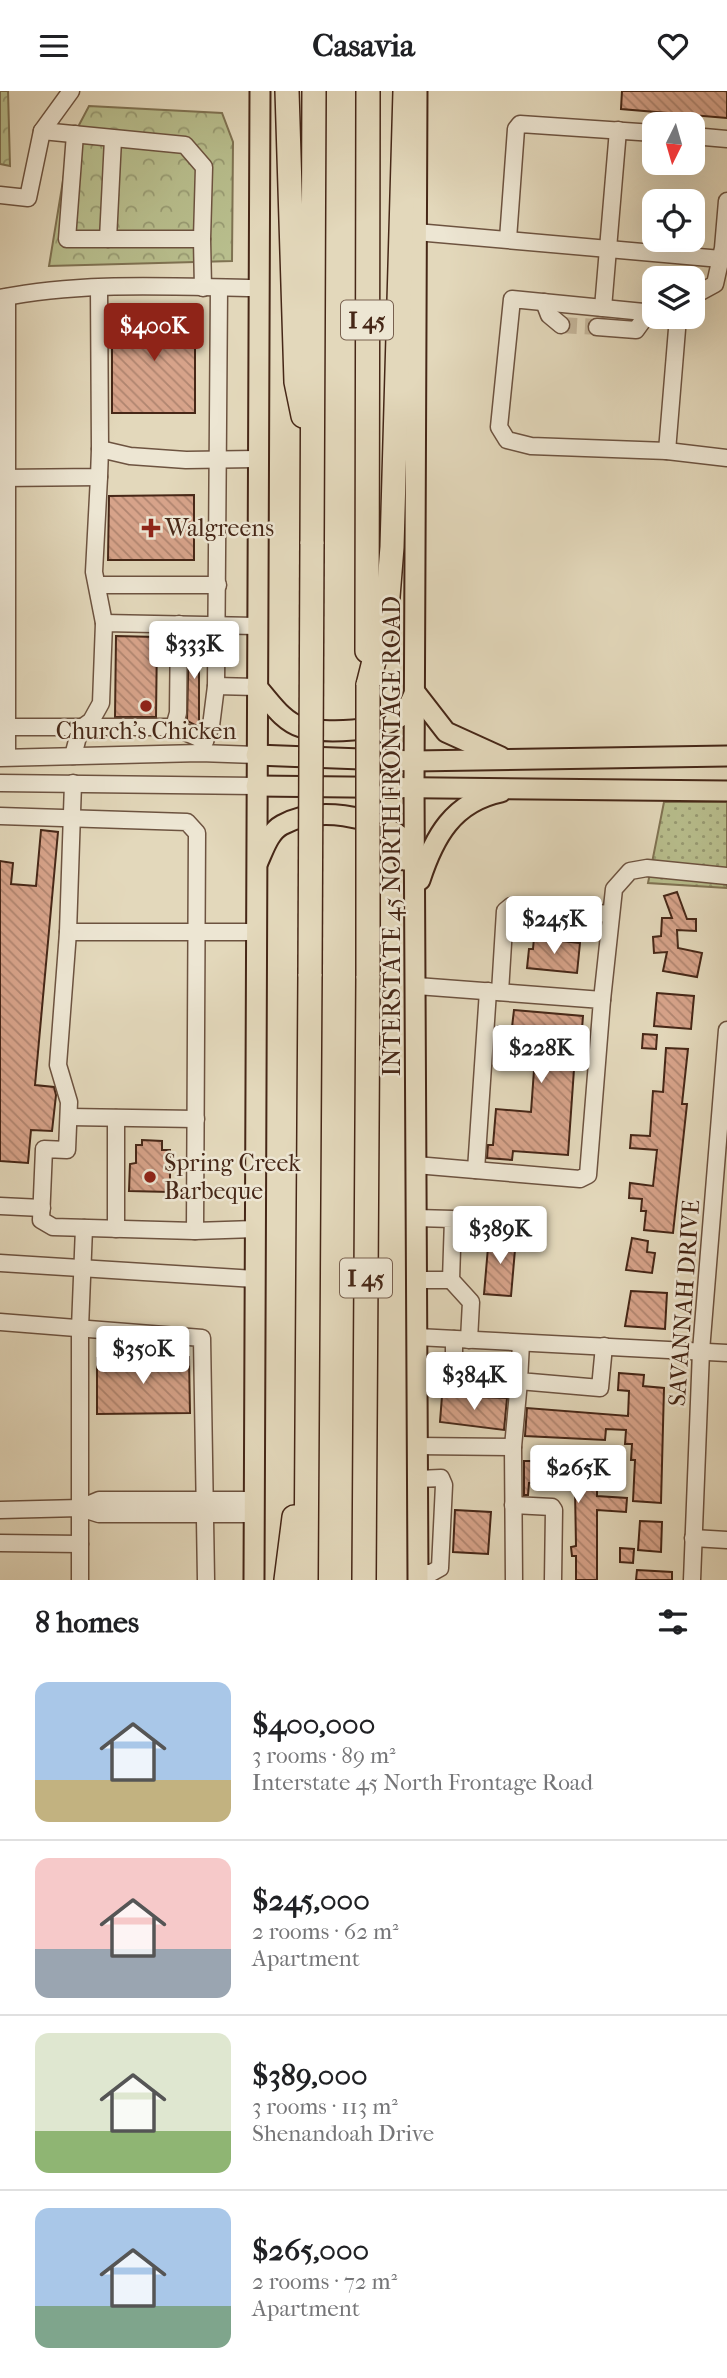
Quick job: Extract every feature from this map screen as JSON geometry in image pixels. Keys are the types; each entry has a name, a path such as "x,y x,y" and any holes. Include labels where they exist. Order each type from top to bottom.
{"highway":[{"path":"287,91 296,382 313,466"},
{"name":"I 45","path":"306,1580 314,91"},
{"name":"I 45","path":"364,1580 368,975 368,91"},
{"path":"368,685 387,609 392,547 405,91"},
{"path":"286,1580 296,1507 307,1463"}],"main road":[{"path":"254,1580 260,91"},
{"name":"INTERSTATE 45 NORTH FRONTAGE ROAD","path":"417,91 414,785 418,1576"},
{"path":"257,687 284,718 301,727 319,729 379,726 400,718 415,692 446,732 502,757"},
{"path":"256,755 415,761 484,761 502,757 727,756"},
{"path":"256,786 414,785 727,791"},
{"path":"257,865 267,841 280,826 321,816 354,817 387,827 403,838 404,886 415,894 431,847 450,818 480,797 523,787"}],"street":[{"path":"0,195 28,198 42,131 71,91"},
{"path":"508,239 516,129 520,124 642,132"},
{"path":"603,308 618,129"},
{"path":"42,131 185,145 204,167 202,239 211,288 219,460 216,686 211,726 202,747"},
{"path":"75,134 67,239 202,239"},
{"path":"705,137 727,139"},
{"path":"108,239 113,139"},
{"path":"705,289 715,284 724,257 727,201"},
{"path":"416,232 724,257"},
{"path":"256,755 202,747 4,758 8,727 3,297 99,288 260,288"},
{"path":"73,756 80,729 91,721 100,703 104,623 94,572 100,449 99,288"},
{"path":"642,311 512,299 499,427 507,440 531,446 667,451 727,458"},
{"path":"544,302 549,315 561,325"},
{"path":"597,327 636,330 642,323"},
{"path":"667,451 677,329"},
{"path":"100,449 130,456 259,459"},
{"path":"4,478 99,477"},
{"path":"98,585 218,585"},
{"path":"104,623 258,626"},
{"path":"174,727 178,713 179,624"},
{"path":"216,686 257,687"},
{"path":"8,727 174,727 202,747"},
{"path":"0,783 256,786"},
{"path":"73,783 68,932 58,1065 69,1102 67,1150 44,1149 41,1220 53,1227 195,1231 255,1229"},
{"path":"0,816 187,821 197,833 195,1231"},
{"path":"416,1165 580,1179 588,1175 614,889 630,871 647,868 727,876"},
{"path":"476,1170 505,911 511,907 610,914"},
{"path":"68,932 257,932"},
{"path":"417,986 602,1000"},
{"name":"SAVANNAH DRIVE","path":"692,1580 701,1351 722,1181 727,1030"},
{"path":"69,1117 196,1119"},
{"path":"116,1118 116,1229"},
{"path":"0,1206 42,1208"},
{"path":"416,1218 453,1219 451,1280 471,1302 454,1371 457,1378 600,1388 604,1346"},
{"path":"80,1580 80,1328 84,1228"},
{"path":"0,1263 255,1279"},
{"path":"416,1280 451,1280"},
{"path":"0,1322 202,1338 205,1580"},
{"path":"417,1337 727,1353"},
{"path":"514,1580 513,1447 521,1343"},
{"path":"417,1446 513,1447"},
{"path":"418,1479 440,1478 444,1485 440,1568 418,1576"},
{"path":"0,1510 80,1508 99,1500 206,1508 254,1507"},
{"path":"513,1505 554,1510 553,1580"},
{"path":"693,1538 727,1540"},
{"path":"0,1543 80,1544"}],"green space":[{"path":"0,91 8,91 10,166 0,164"},
{"path":"89,106 222,113 233,142 232,261 49,266 69,144"},
{"path":"664,802 727,802 727,888 648,883"}],"building":[{"path":"622,91 727,91 727,118 705,116 705,112 621,109"},
{"path":"112,313 195,313 195,413 112,413"},
{"name":"Walgreens","path":"194,495 194,560 108,560 109,496"},
{"path":"189,635 199,635 199,727 187,721"},
{"path":"116,636 157,637 156,717 115,717"},
{"path":"41,830 58,832 35,1085 54,1087 56,1095 52,1131 31,1130 28,1163 0,1161 0,861 13,863 11,884 36,886"},
{"path":"677,892 687,919 696,919 696,931 677,930 678,948 702,953 697,977 663,971 667,952 654,953 653,937 661,936 662,918 672,918 664,896"},
{"path":"534,938 580,943 577,973 527,968 529,949 533,949"},
{"path":"657,993 694,996 691,1029 654,1026"},
{"path":"514,1010 583,1016 580,1055 575,1055 568,1155 513,1151 512,1160 487,1158 488,1145 493,1145 496,1109 531,1112 535,1056 513,1054 514,1041 497,1039 498,1026 512,1027"},
{"path":"643,1034 657,1035 656,1049 642,1048"},
{"path":"666,1048 688,1049 682,1104 687,1104 673,1233 644,1230 646,1211 641,1211 642,1199 629,1198 630,1183 653,1186 657,1150 630,1148 631,1135 650,1136 653,1091 663,1092"},
{"name":"Spring Creek Barbeque","path":"142,1140 162,1141 162,1150 170,1150 170,1192 129,1191 130,1164 136,1163 136,1145 142,1145"},
{"path":"489,1236 516,1238 511,1296 484,1294"},
{"path":"632,1238 648,1241 647,1252 655,1253 652,1273 626,1270"},
{"path":"631,1291 667,1293 665,1329 625,1326"},
{"path":"189,1357 190,1413 97,1414 97,1358"},
{"path":"619,1373 644,1375 643,1386 664,1388 661,1503 633,1501 635,1460 631,1460 632,1444 625,1444 626,1430 606,1429 605,1440 525,1436 527,1408 628,1416 629,1391 618,1390"},
{"path":"442,1396 507,1398 504,1430 440,1422"},
{"path":"524,1461 597,1461 597,1496 627,1498 626,1512 597,1510 597,1580 576,1580 576,1556 572,1556 571,1547 576,1546 575,1490 569,1490 568,1483 529,1483 528,1495 524,1495"},
{"path":"455,1510 491,1512 488,1554 453,1552"},
{"path":"640,1521 662,1522 661,1552 638,1550"},
{"path":"620,1548 634,1549 633,1563 620,1562"},
{"path":"637,1570 672,1572 672,1580 636,1580"}],"tunnel":[{"path":"561,325 597,327"}],"place":[{"name":"Walgreens","path":"151,528"},
{"name":"Church's Chicken","path":"146,706"},
{"name":"Spring Creek Barbeque","path":"150,1177"}]}
